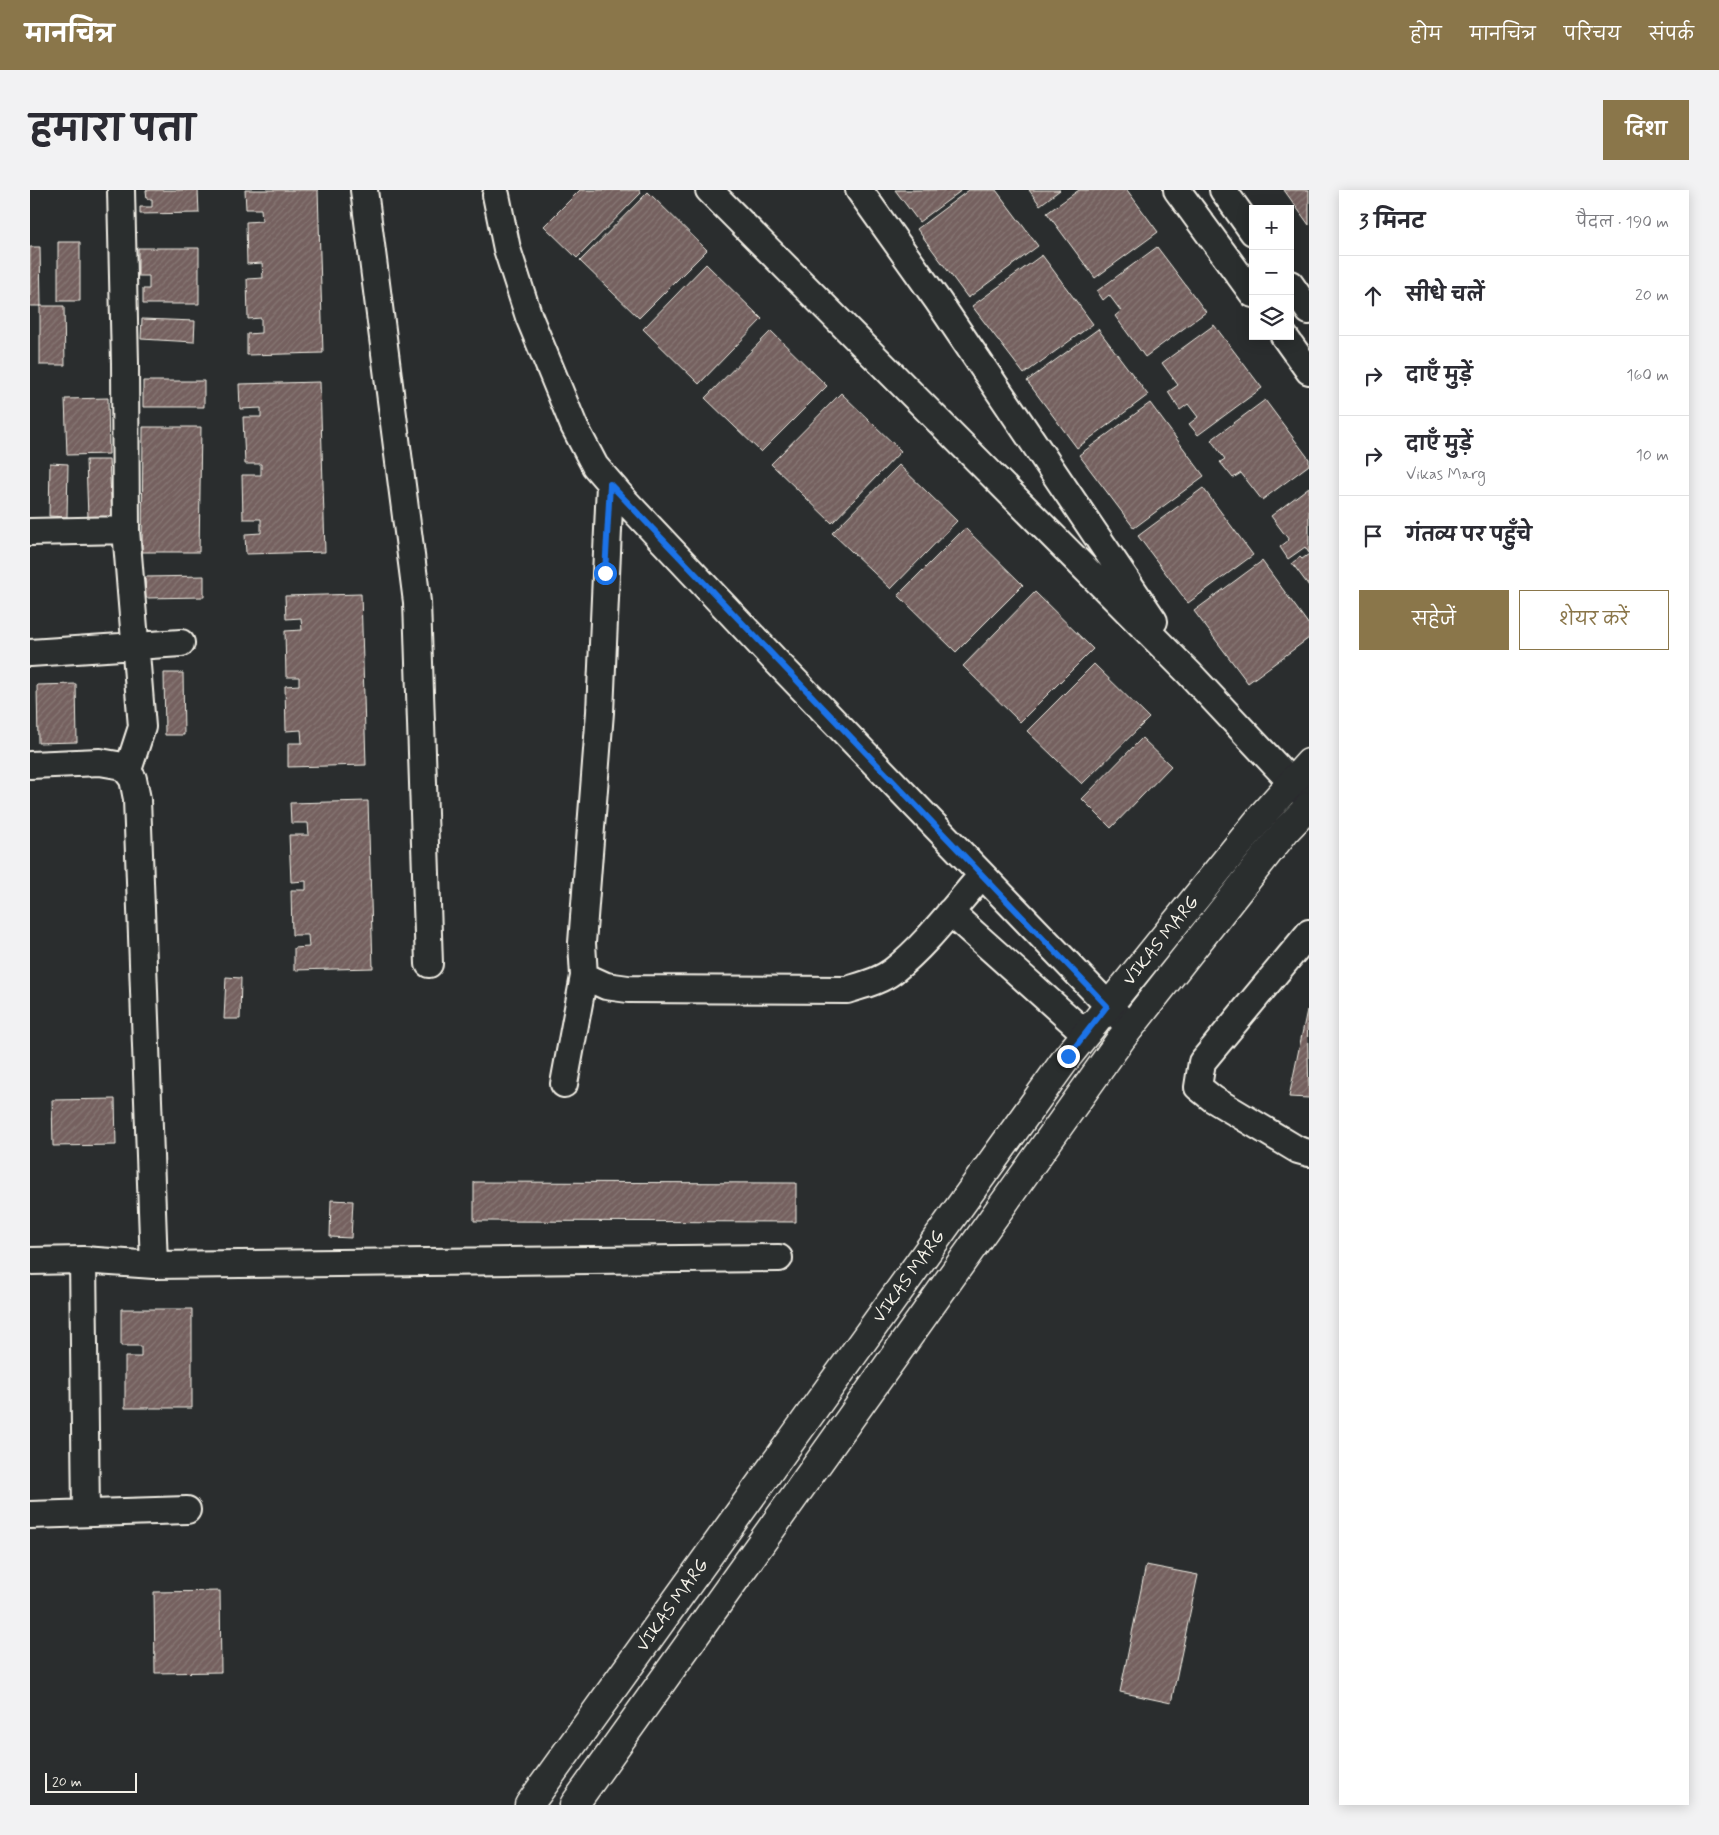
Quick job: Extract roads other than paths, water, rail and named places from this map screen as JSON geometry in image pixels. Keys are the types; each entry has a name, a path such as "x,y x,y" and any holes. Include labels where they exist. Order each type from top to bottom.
{"main road":[{"name":"VIKAS MARG","path":"529,1805 1085,1033 1266,811 1300,792 1309,763"},
{"name":"VIKAS MARG","path":"574,1805 1130,1028 1286,830 1309,806"}],"street":[{"path":"121,190 126,530 142,727 128,770"},
{"path":"364,190 417,602 429,964"},
{"path":"709,190 1189,673 1300,792"},
{"path":"859,190 938,302 1189,673"},
{"path":"1177,190 1249,289"},
{"path":"1222,190 1249,227"},
{"path":"496,195 507,248 528,317 550,374 595,466 982,875 1130,1028"},
{"path":"1294,290 1309,311"},
{"path":"1287,340 1309,371"},
{"path":"564,1084 584,976 582,943 600,712 610,484"},
{"path":"30,532 126,530"},
{"path":"30,653 181,643"},
{"path":"30,765 100,762 122,766 128,770 133,779 137,799 154,1265"},
{"path":"584,976 606,986 628,989 847,990 871,982 892,971 950,912 982,875"},
{"path":"950,912 1085,1033"},
{"path":"1309,933 1202,1062 1198,1079 1198,1086 1213,1099 1298,1150 1309,1153"},
{"path":"30,1262 83,1260 154,1265 779,1258"},
{"path":"83,1260 86,1514"},
{"path":"30,1515 187,1510"}]}
